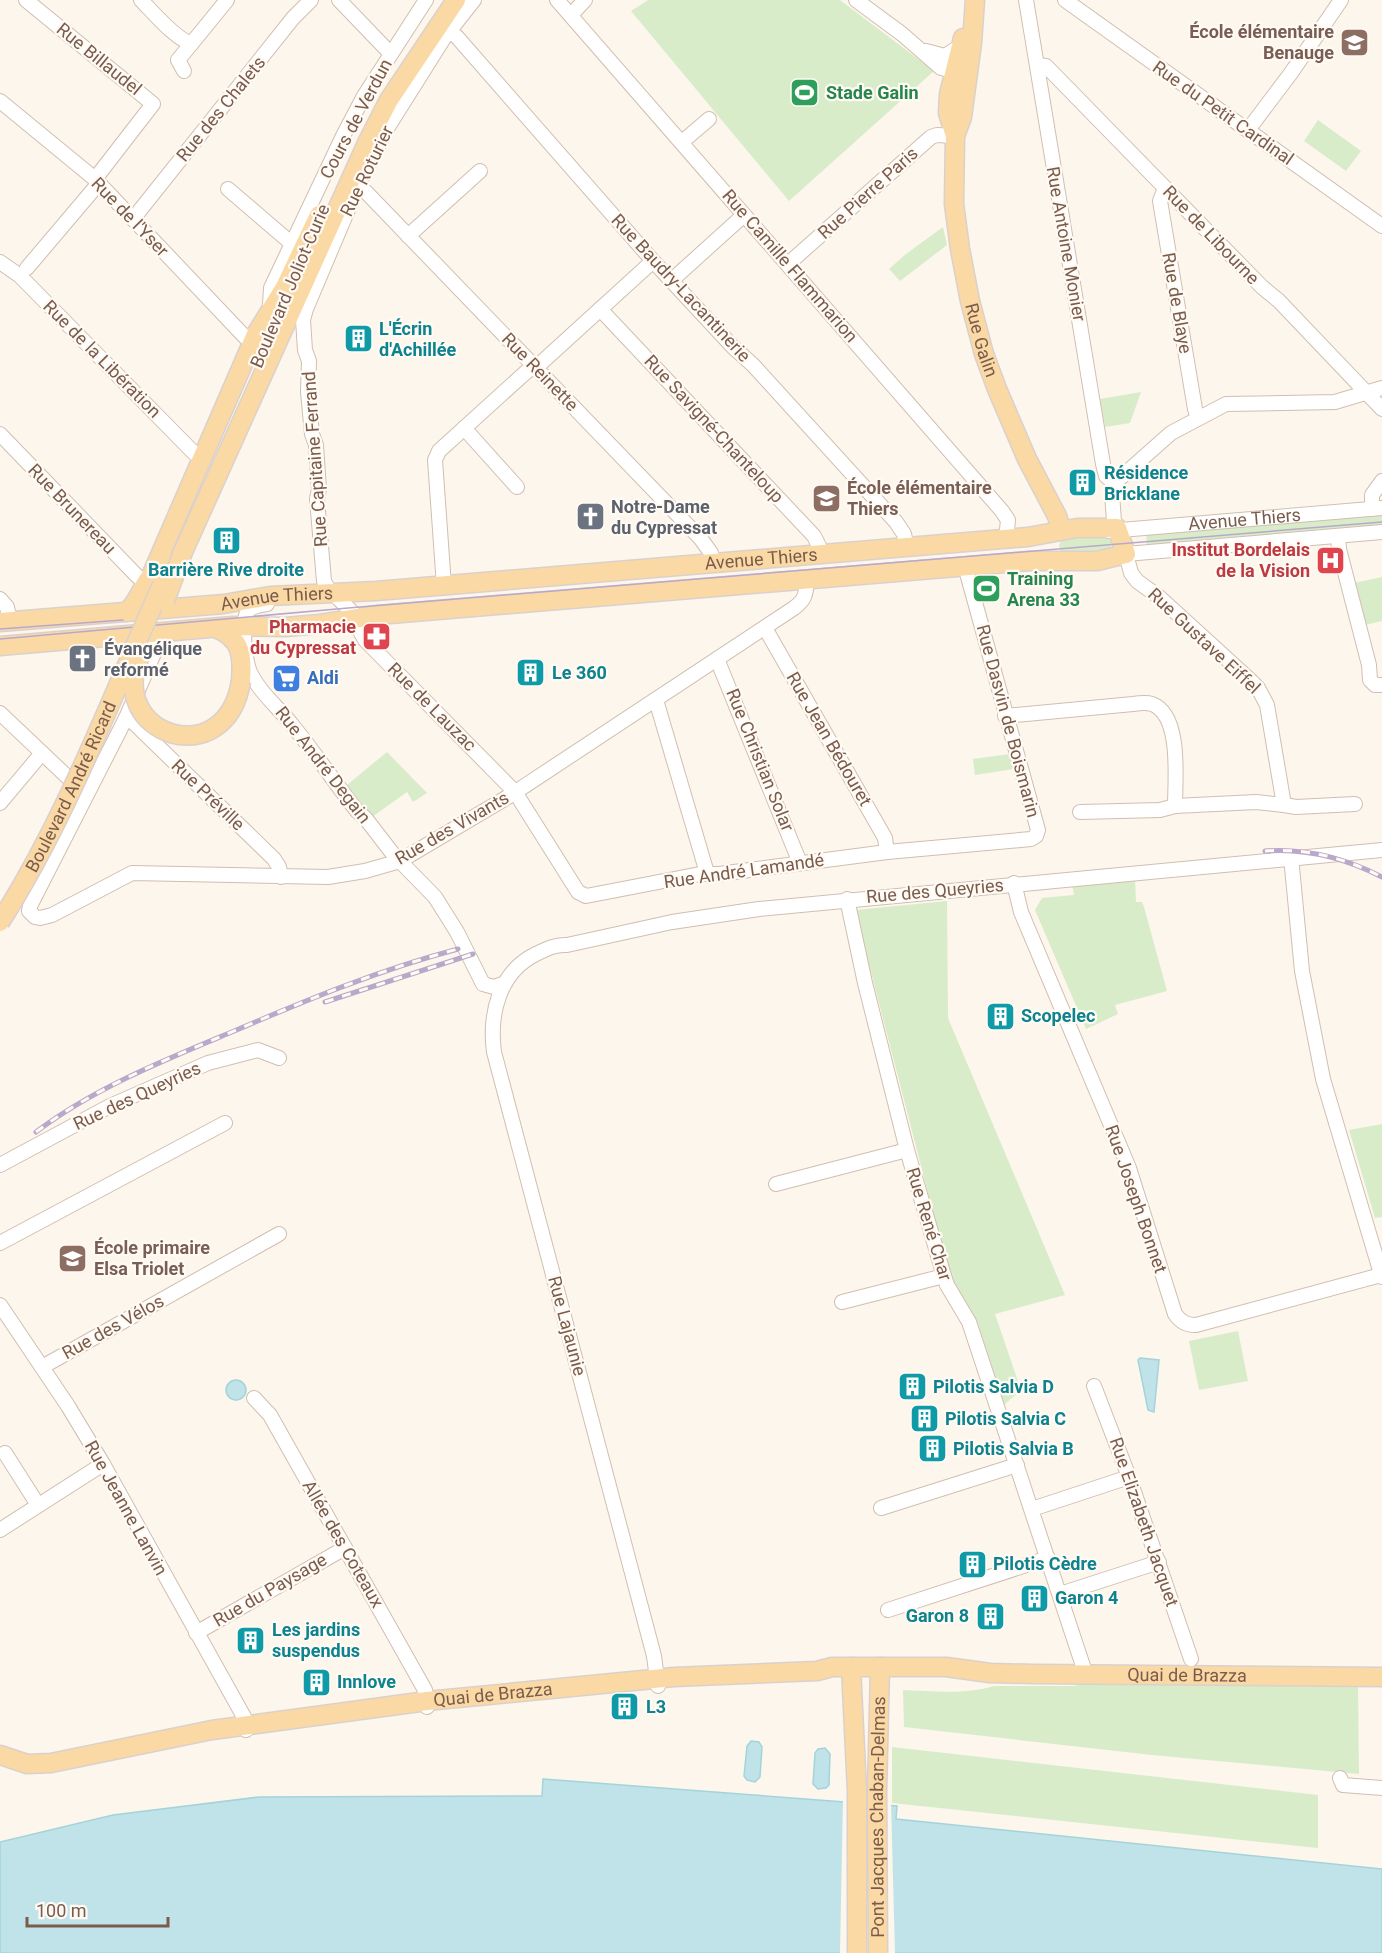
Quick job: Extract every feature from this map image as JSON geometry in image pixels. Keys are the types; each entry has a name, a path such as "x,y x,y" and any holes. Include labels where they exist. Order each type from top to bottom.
{"main road":[{"name":"Boulevard Joliot-Curie","path":"153,581 175,548 356,137 379,94 441,0"},
{"name":"Boulevard Joliot-Curie","path":"183,552 262,349 389,100 456,0"},
{"path":"961,73 964,0"},
{"path":"961,73 974,25 975,0"},
{"name":"Rue Galin","path":"961,73 962,117 955,136 953,177 956,226 964,275 984,354 1003,406 1057,516 1058,535 1051,549 1060,560"},
{"path":"133,611 132,608 153,581 202,457 262,349 272,308 285,287 320,215"},
{"name":"Avenue Thiers","path":"0,646 216,628 320,624 358,618 1029,561 1097,561 1122,542 1099,527 1058,535 337,597 303,593 270,596 238,603 5,622"},
{"path":"183,552 171,589 134,672 136,701 147,719 156,726 175,735 195,735 216,727 229,714 239,694 244,663 232,637 216,628"},
{"name":"Boulevard André Ricard","path":"0,922 67,798 153,581 183,552"},
{"name":"Quai de Brazza","path":"0,1755 27,1764 51,1763 245,1724 426,1701 657,1678 817,1671 832,1667 851,1673 880,1673 946,1667 990,1673 1382,1677"},
{"name":"Pont Jacques Chaban-Delmas","path":"851,1673 857,1791 857,1953"},
{"name":"Pont Jacques Chaban-Delmas","path":"878,1953 877,1791 880,1673"},
{"name":"Quai de Brazza","path":"0,1765 26,1771 52,1770 245,1724"}],"street":[{"name":"Rue Billaudel","path":"26,0 153,104 97,181"},
{"path":"141,0 186,43 192,43"},
{"path":"184,72 178,60 227,0"},
{"name":"Rue des Chalets","path":"133,219 293,18 311,0"},
{"path":"339,0 390,53"},
{"name":"Cours de Verdun","path":"272,308 271,288 343,135 390,53 426,0"},
{"name":"Rue Roturier","path":"303,320 358,189 388,127 449,31 474,0"},
{"name":"Rue Camille Flammarion","path":"557,0 1006,515 1008,520 1006,539"},
{"path":"571,15 585,0"},
{"path":"856,0 941,68 961,73"},
{"path":"974,25 981,0"},
{"name":"Rue Antoine Monier","path":"1026,0 1103,464 1106,476 1115,484"},
{"name":"Rue du Petit Cardinal","path":"1065,0 1382,226"},
{"path":"1248,130 1287,79 1341,0"},
{"name":"Rue Baudry-Lacantinerie","path":"449,31 457,37 653,261 753,365 896,522 904,534 907,548"},
{"path":"918,49 945,56 962,45"},
{"name":"Rue de Libourne","path":"1037,65 1046,66 1262,287 1279,301 1382,409"},
{"name":"Rue de l'Yser","path":"0,101 97,181 245,337 262,349"},
{"path":"682,142 709,119"},
{"name":"Rue Pierre Paris","path":"788,264 931,137 955,136"},
{"path":"408,236 480,171"},
{"path":"27,268 97,181"},
{"path":"228,189 291,243"},
{"name":"Rue Reinette","path":"358,189 366,192 701,538 709,549 714,563"},
{"name":"Rue de Blaye","path":"1167,190 1160,201 1198,418"},
{"path":"672,280 744,215"},
{"path":"444,586 435,460 439,451 653,261"},
{"name":"Rue de la Libération","path":"0,262 20,276 194,453 202,457"},
{"name":"Rue Savigné-Chanteloup","path":"600,309 814,536 819,546 819,555"},
{"name":"Rue Capitaine Ferrand","path":"303,320 305,350 309,361 308,392 312,434 316,446 319,489 317,499 324,581 327,587 358,618"},
{"path":"1115,484 1171,433 1226,404 1335,402 1382,388"},
{"path":"464,428 517,487"},
{"name":"Rue Brunereau","path":"0,434 137,576 153,581"},
{"path":"1377,509 1372,495 1382,481"},
{"name":"Rue Gustave Eiffel","path":"1115,484 1112,494 1114,521 1131,573 1137,581 1159,597 1258,688 1267,705 1284,805"},
{"name":"Avenue Thiers","path":"1122,542 1377,509"},
{"name":"Avenue Thiers","path":"1122,542 1338,536 1382,532"},
{"path":"1338,536 1350,596 1369,665 1370,680 1375,685 1382,685"},
{"name":"Rue Dasvin de Boismarin","path":"965,566 1038,830 1036,836 1031,839"},
{"name":"Rue des Vivants","path":"88,794 30,906 29,911 35,917 52,915 68,908 132,873 328,877 365,871 400,861 515,792 765,628 804,599 806,580"},
{"path":"244,663 252,627 247,613 257,605 337,597 340,611 333,615 272,622 252,627"},
{"path":"0,599 7,607 5,622"},
{"path":"0,713 88,794 126,718 155,651 153,642 140,627 133,611"},
{"name":"Rue de Lauzac","path":"358,618 360,632 365,640 515,792"},
{"name":"Rue Jean Bédouret","path":"765,628 885,838 887,852"},
{"name":"Rue Christian Solar","path":"717,659 726,676 800,863"},
{"name":"Rue André Degain","path":"244,663 253,678 292,724 357,811 435,897 448,915 483,984 494,987 505,983"},
{"path":"656,700 707,873"},
{"path":"1005,716 1150,703 1165,713 1172,727 1175,806"},
{"name":"Rue Préville","path":"126,718 134,723 274,859 281,877"},
{"path":"0,803 42,753"},
{"name":"Rue André Lamandé","path":"515,792 581,895 586,896 707,873 718,874 887,852 1031,839"},
{"path":"1080,812 1160,810 1175,806 1257,802 1296,807 1355,804"},
{"name":"Rue des Queyries","path":"505,983 517,967 529,957 545,949 707,916 847,899 1382,850"},
{"path":"1291,857 1302,971 1323,1078 1382,1276"},
{"name":"Rue Joseph Bonnet","path":"1014,883 1021,912 1129,1168 1179,1321 1188,1325 1196,1325 1382,1276"},
{"name":"Rue René Char","path":"847,899 865,983 907,1150 944,1276 969,1322 1086,1675"},
{"name":"Rue Lajaunie","path":"505,983 492,1021 494,1052 657,1678"},
{"name":"Rue des Queyries","path":"0,1164 110,1106 208,1062 258,1050 279,1058"},
{"path":"0,1243 225,1123"},
{"path":"776,1184 907,1150"},
{"name":"Rue des Vélos","path":"42,1367 279,1234"},
{"path":"842,1302 944,1276"},
{"name":"Rue Jeanne Lanvin","path":"0,1305 103,1464 245,1724"},
{"name":"Rue Elizabeth Jacquet","path":"1095,1386 1159,1562 1191,1659"},
{"name":"Allée des Coteaux","path":"254,1398 270,1415 345,1548 426,1701"},
{"path":"5,1452 38,1505"},
{"path":"0,1530 103,1464"},
{"path":"881,1508 1017,1464"},
{"path":"1032,1509 1129,1477"},
{"name":"Rue du Paysage","path":"196,1633 345,1548"},
{"path":"888,1610 1048,1558"},
{"path":"1060,1594 1159,1562"},
{"path":"1340,1778 1342,1785 1382,1788"}],"green space":[{"name":"Stade Galin","path":"648,0 840,0 934,71 789,201 631,11"},
{"path":"1318,120 1361,151 1346,171 1304,141"},
{"path":"943,227 947,245 900,281 889,269"},
{"path":"1141,392 1130,423 1105,427 1100,399"},
{"path":"1382,513 1382,527 1147,547 1146,532"},
{"path":"1111,537 1111,548 1099,550 1061,552 1059,545 1061,541 1079,538"},
{"path":"1382,577 1382,621 1365,625 1354,583"},
{"path":"387,752 427,793 413,802 407,792 372,817 347,785"},
{"path":"1010,754 1014,769 975,775 973,759"},
{"path":"1135,878 1136,902 1142,902 1144,907 1167,991 1115,1005 1118,1014 1086,1029 1035,910 1042,898 1074,895 1072,884"},
{"path":"947,901 948,1018 1065,1295 995,1314 1021,1390 1004,1405 977,1321 955,1286 944,1255 855,910"},
{"path":"1382,1124 1382,1217 1375,1218 1349,1130"},
{"path":"1238,1331 1248,1381 1199,1390 1189,1341"},
{"path":"1085,1683 1358,1683 1359,1774 1152,1755 904,1727 903,1690 937,1692 983,1689 994,1686 1075,1686"},
{"path":"892,1747 1318,1795 1318,1848 892,1803"}],"water":[{"path":"1140,1358 1159,1360 1154,1412 1148,1410 1138,1360"},
{"path":"236,1380 243,1383 246,1390 243,1397 236,1400 229,1397 226,1390 229,1383"},
{"path":"751,1741 759,1742 762,1747 760,1777 755,1782 747,1780 744,1776 747,1746"},
{"path":"825,1748 830,1754 829,1785 818,1789 813,1784 815,1753 818,1749"},
{"path":"543,1779 897,1806 896,1819 1382,1869 1382,1953 0,1953 0,1842 113,1815 259,1797 542,1796"}],"pier":[{"path":"843,1799 891,1803 895,1953 840,1953"}],"tram line":[{"path":"0,639 1382,522"},
{"path":"0,629 123,620"}],"railway":[{"path":"1265,851 1296,851 1325,856 1354,864 1382,877"},
{"path":"36,1132 104,1089 178,1055 341,987 458,949"},
{"path":"325,1002 473,954"}],"place":[{"name":"École élémentaire Benauge","path":"1355,42"},
{"name":"Stade Galin","path":"805,93"},
{"name":"L'Écrin d'Achillée","path":"358,339"},
{"name":"Résidence Bricklane","path":"1083,483"},
{"name":"École élémentaire Thiers","path":"826,498"},
{"name":"Notre-Dame du Cypressat","path":"590,517"},
{"name":"Barrière Rive droite","path":"226,541"},
{"name":"Institut Bordelais de la Vision","path":"1331,560"},
{"name":"Training Arena 33","path":"986,589"},
{"name":"Pharmacie du Cypressat","path":"377,637"},
{"name":"Évangélique reformé","path":"83,659"},
{"name":"Le 360","path":"531,673"},
{"name":"Aldi","path":"286,678"},
{"name":"Scopelec","path":"1000,1016"},
{"name":"École primaire Elsa Triolet","path":"73,1258"},
{"name":"Pilotis Salvia D","path":"912,1387"},
{"name":"Pilotis Salvia C","path":"924,1419"},
{"name":"Pilotis Salvia B","path":"932,1449"},
{"name":"Pilotis Cèdre","path":"972,1564"},
{"name":"Garon 4","path":"1034,1598"},
{"name":"Garon 8","path":"990,1616"},
{"name":"Les jardins suspendus","path":"251,1640"},
{"name":"Innlove","path":"316,1682"},
{"name":"L3","path":"625,1707"}]}
